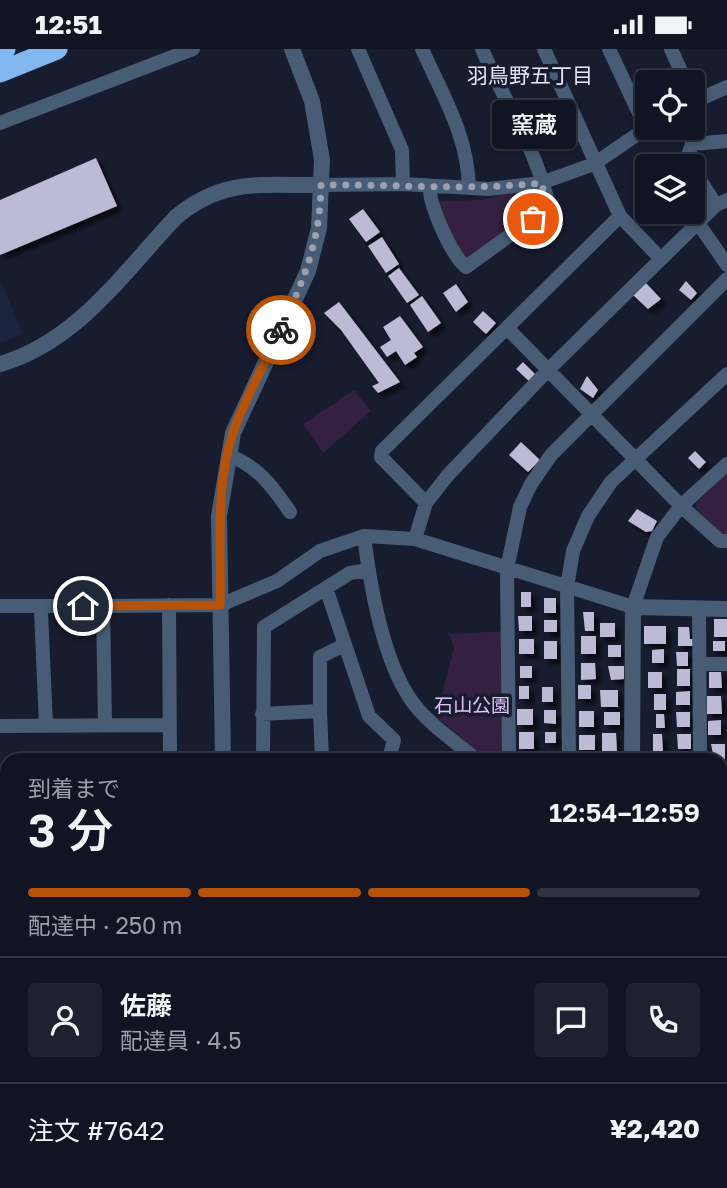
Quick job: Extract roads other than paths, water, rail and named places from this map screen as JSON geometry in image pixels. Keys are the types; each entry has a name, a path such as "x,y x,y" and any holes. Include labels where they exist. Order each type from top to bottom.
{"highway":[{"path":"0,72 57,49"}],"street":[{"path":"0,123 192,49"},
{"path":"223,753 219,516 228,455 233,433 308,271 319,228 322,160 312,101 292,49"},
{"path":"358,49 402,151 403,184"},
{"path":"422,49 463,138 468,158 469,188"},
{"path":"430,188 429,198 435,214 461,263 466,267 549,207 522,129 496,83 482,49"},
{"path":"544,49 594,164 620,216 660,258"},
{"path":"609,49 635,102"},
{"path":"671,49 681,70"},
{"path":"705,96 727,87"},
{"path":"0,364 39,350 68,331 176,216 195,201 229,187 403,184 430,188 469,188 541,183 594,164 635,135"},
{"path":"689,154 692,144 727,141"},
{"path":"705,182 721,203 705,217"},
{"path":"426,503 381,457 382,451 620,216"},
{"path":"415,539 426,503 448,475 549,369 697,224"},
{"path":"699,224 727,265"},
{"path":"509,753 507,569 520,507 531,484 551,455 727,279"},
{"path":"507,328 681,506 720,541 727,541"},
{"path":"569,753 567,587 573,551 588,516 611,482 727,374"},
{"path":"228,455 247,462 260,473 290,512"},
{"path":"632,753 633,607 657,537 681,506 727,464"},
{"path":"364,536 372,594 408,696 423,714 469,753"},
{"path":"0,606 220,605 277,581 320,551 364,536 415,539 633,607 727,609"},
{"path":"263,753 264,627 350,573 369,570"},
{"path":"326,588 369,716 394,740 391,753"},
{"path":"169,605 170,753"},
{"path":"44,606 41,611 46,726"},
{"path":"103,606 105,725"},
{"path":"699,610 700,753"},
{"path":"322,753 320,657 344,645"},
{"path":"700,664 727,664"},
{"path":"262,714 320,711"},
{"path":"0,726 170,725"}],"place":[{"name":"窯蔵","path":"533,219"}],"district":[{"name":"羽鳥野五丁目","path":"530,76"}],"park label":[{"name":"石山公園","path":"472,705"}]}
